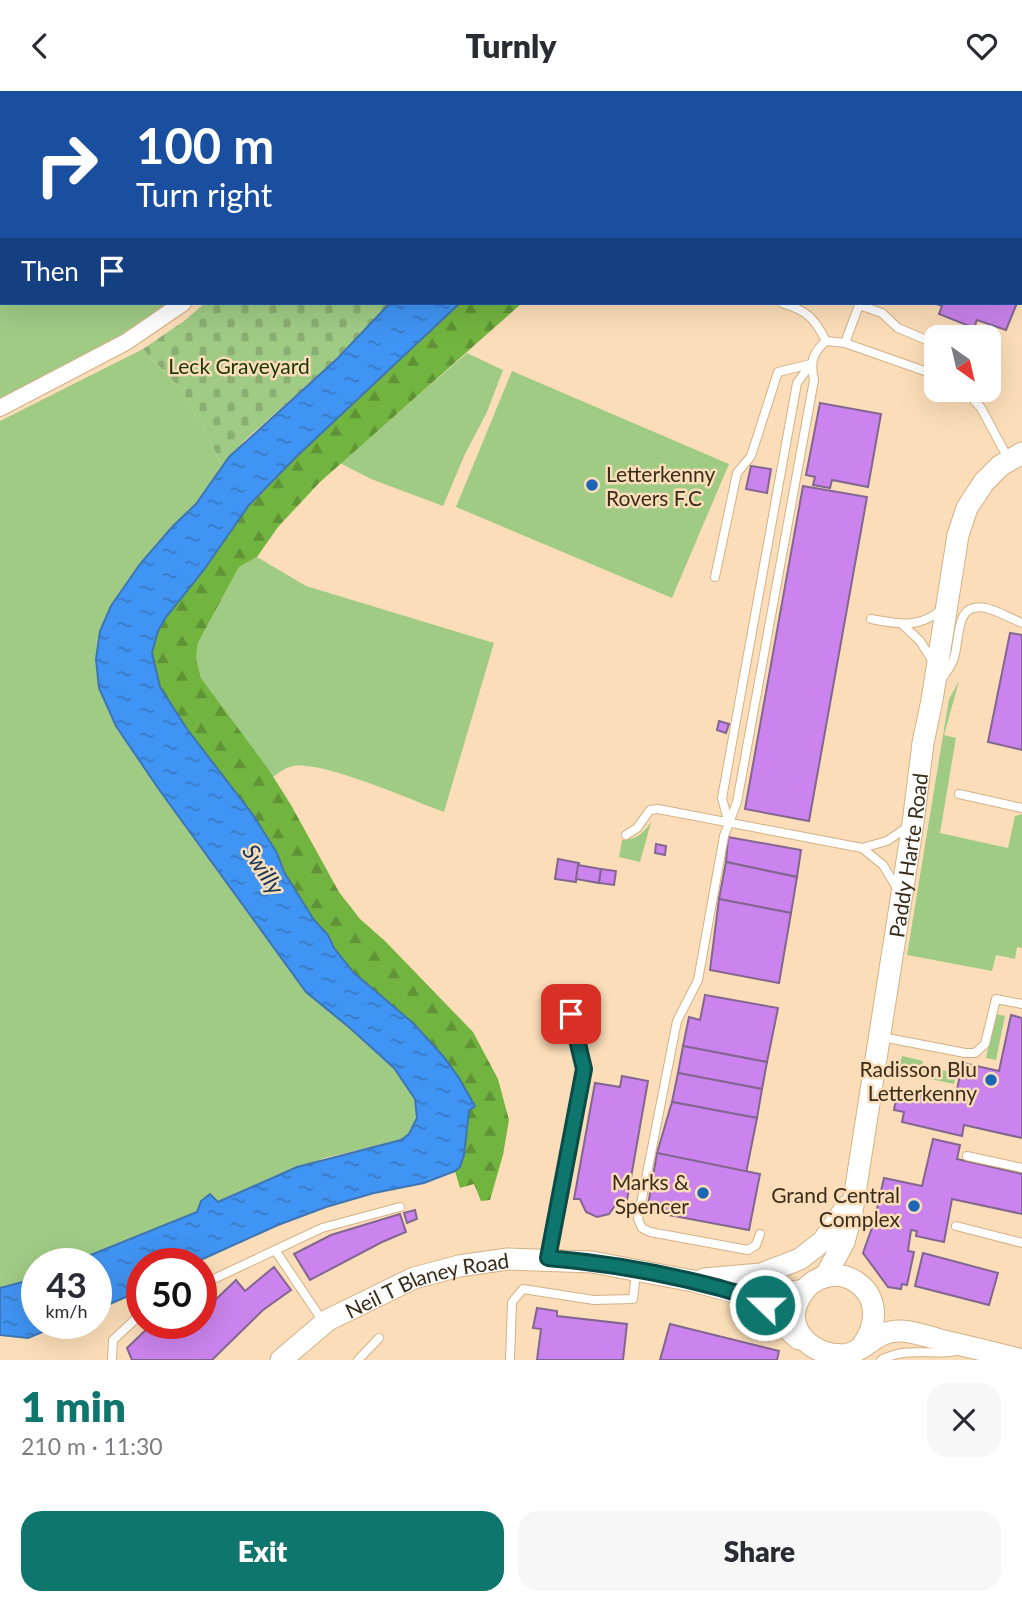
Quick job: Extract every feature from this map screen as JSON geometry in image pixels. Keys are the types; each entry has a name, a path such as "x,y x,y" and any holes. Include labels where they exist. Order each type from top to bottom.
{"main road":[{"name":"Paddy Harte Road","path":"825,1277 844,1242 851,1219 902,897 923,743 949,602 958,535 967,508 984,482 1015,457"},
{"path":"693,1281 719,1276 761,1274 800,1259 823,1241 853,1199"},
{"name":"Neil T Blaney Road","path":"281,1360 324,1323 414,1278 483,1262 548,1258 636,1270 693,1281 756,1298 779,1317 789,1331 809,1349"},
{"path":"852,1353 872,1329 874,1306 869,1295 853,1280 845,1277 825,1277 812,1282 797,1301 795,1313 795,1323 809,1349 828,1355 852,1353 879,1334 902,1331 1022,1360"},
{"name":"Neil T Blaney Road","path":"756,1298 804,1290"}],"street":[{"path":"0,408 126,342 180,305"}],"lane":[{"path":"787,305 806,312 817,323 826,341"},
{"path":"845,342 859,305 882,313 898,328 924,339"},
{"path":"729,824 722,799 797,383 811,364 817,349 826,341 845,342 924,371"},
{"path":"715,577 737,473 751,456 778,372 811,364"},
{"path":"760,1234 756,1245 748,1250 650,1232 642,1228 638,1219 677,1021 698,980 724,836 737,802 814,380 811,364"},
{"path":"979,403 1015,457"},
{"path":"871,619 903,625 924,620 949,602"},
{"path":"903,625 920,641 936,677 943,677 953,661 964,613 973,607 992,610 1022,623"},
{"path":"959,794 1022,809"},
{"path":"626,835 637,828 650,810 657,809 862,848 887,841 913,823"},
{"path":"862,848 883,865 902,897"},
{"path":"879,1036 975,1053 985,1044 996,999 1022,1003"},
{"path":"548,1258 584,1069 571,1014"},
{"path":"967,1156 1022,1168"},
{"path":"217,1277 322,1228 400,1207"},
{"path":"956,1226 1022,1243"},
{"path":"275,1250 324,1323"},
{"path":"510,1360 512,1302 523,1289 594,1300 633,1299 636,1270"},
{"path":"112,1360 113,1340 126,1328"},
{"path":"358,1360 379,1338"},
{"path":"881,1360 909,1351 948,1352 972,1347"}],"green space":[{"path":"0,305 166,305 103,351 0,400"},
{"name":"Leck Graveyard","path":"203,305 388,305 338,358 245,440 222,466 204,428 177,385 143,349"},
{"path":"458,305 520,305 320,482 278,527 257,557 239,567 198,643 196,658 201,678 269,770 339,892 360,919 385,941 473,1032 498,1079 509,1120 503,1155 490,1200 481,1201 474,1184 460,1188 455,1171 460,1167 469,1111 475,1106 459,1078 413,1023 354,973 334,948 328,935 314,920 284,872 277,853 187,729 160,687 152,653 158,631 177,601 203,571 249,505 297,456"},
{"path":"143,349 177,385 204,428 222,466 196,504 140,564 100,631 96,659 99,688 158,788 306,992 394,1068 415,1099 417,1118 409,1134 401,1140 324,1158 218,1202 209,1195 197,1212 108,1248 21,1248 21,1282 0,1288 0,421"},
{"path":"467,353 503,370 487,412 465,454 443,506 371,479 340,463"},
{"name":"Letterkenny Rovers F.C","path":"512,371 729,464 672,598 456,507"},
{"path":"257,557 306,586 494,643 444,812 325,769 293,766 273,777 201,678 196,658 198,643 239,567"},
{"path":"959,681 944,735 956,738 940,833 1008,848 1015,816 1022,814 1022,948 1017,947 1015,959 996,955 992,971 907,955 949,699"},
{"path":"651,822 640,862 619,857 622,840 639,835"},
{"path":"995,1014 1005,1016 996,1060 986,1058"},
{"path":"902,1056 923,1061 922,1066 956,1073 954,1084 898,1072"}],"water":[{"name":"Swilly","path":"388,305 458,305 297,456 249,505 203,571 166,617 158,631 152,653 160,687 187,729 253,815 314,920 328,935 334,948 354,973 413,1023 443,1056 475,1106 469,1111 464,1155 460,1167 455,1171 424,1183 374,1193 326,1207 217,1253 217,1248 126,1248 126,1297 112,1303 112,1248 108,1248 197,1212 201,1201 210,1194 218,1202 297,1167 401,1140 409,1134 417,1118 415,1099 394,1068 306,992 158,788 116,726 99,688 96,659 100,631 111,606 140,564 196,504 229,457 338,358"},
{"path":"21,1282 21,1337 0,1335 0,1288"}],"building":[{"path":"939,305 1016,305 1006,330 1001,328 1001,325 977,320 975,325 966,325 939,314 942,306"},
{"path":"820,403 881,414 868,487 832,480 830,488 813,485 815,477 806,475"},
{"path":"751,466 771,469 767,493 746,489"},
{"path":"803,486 867,497 809,821 745,809"},
{"path":"1010,633 1022,635 1022,750 988,742"},
{"path":"719,721 729,724 726,733 717,730"},
{"path":"728,837 801,850 797,877 726,862"},
{"path":"656,844 666,846 665,855 655,853"},
{"path":"558,859 579,863 576,882 555,879"},
{"path":"726,862 797,877 791,913 719,899"},
{"path":"578,865 601,869 599,883 576,879"},
{"path":"601,869 616,871 614,885 599,883"},
{"path":"719,899 791,913 779,983 710,970"},
{"path":"705,995 778,1008 767,1062 683,1046 689,1017 700,1020"},
{"name":"Radisson Blu Letterkenny","path":"1011,1015 1022,1018 1022,1138 964,1125 962,1136 902,1122 904,1112 894,1110 898,1089 954,1102 963,1063 999,1071"},
{"path":"683,1046 767,1062 762,1089 678,1073"},
{"path":"678,1073 762,1089 757,1118 672,1102"},
{"path":"622,1076 648,1081 626,1206 616,1204 609,1214 597,1217 586,1212 580,1199 574,1199 595,1083 620,1087"},
{"path":"672,1102 757,1118 746,1173 657,1153"},
{"name":"Grand Central Complex","path":"933,1139 960,1145 957,1159 1022,1174 1022,1214 952,1199 944,1242 916,1236 917,1231 911,1230 908,1251 914,1252 907,1285 902,1284 901,1289 888,1287 863,1253 874,1222 884,1178 922,1186"},
{"name":"Marks & Spencer","path":"657,1153 760,1174 749,1230 647,1211"},
{"path":"415,1210 417,1219 407,1223 404,1213"},
{"path":"400,1214 406,1232 310,1280 294,1254 331,1235"},
{"path":"923,1253 998,1273 989,1305 915,1286"},
{"path":"274,1267 291,1290 263,1310 212,1360 132,1360 127,1348 136,1339 217,1339 217,1298 236,1280 245,1291"},
{"path":"537,1308 557,1311 557,1316 627,1324 623,1360 537,1360 541,1329 533,1328"},
{"path":"670,1324 779,1351 777,1360 660,1360"}],"place":[{"name":"Letterkenny Rovers F.C","path":"592,485"},
{"name":"Radisson Blu Letterkenny","path":"991,1080"},
{"name":"Marks & Spencer","path":"703,1193"},
{"name":"Grand Central Complex","path":"914,1206"}],"route":[{"path":"571,1014 584,1069 548,1258 592,1262 693,1281 756,1298 765,1305"}]}
